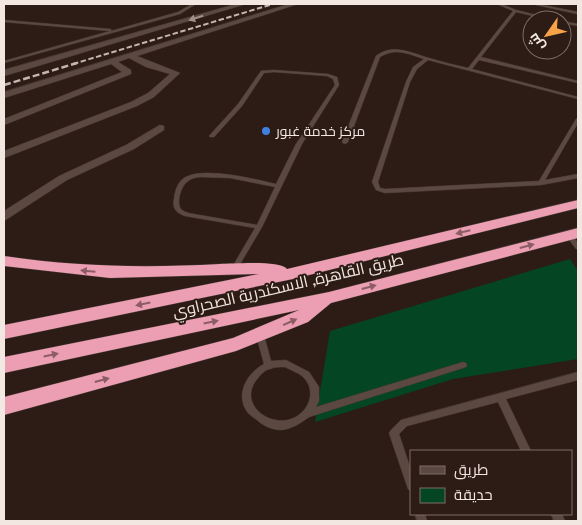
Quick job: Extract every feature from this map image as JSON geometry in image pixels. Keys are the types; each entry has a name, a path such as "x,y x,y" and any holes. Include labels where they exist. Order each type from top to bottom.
{"highway":[{"name":"طريق القاهرة, الاسكندرية الصحراوي","path":"4,332 294,273 578,204"},
{"name":"طريق القاهرة, الاسكندرية الصحراوي","path":"4,365 329,298 575,239"},
{"path":"4,261 92,271 144,274 234,269 264,269 294,273"},
{"path":"4,406 199,355 260,335 302,317 329,298"}],"street":[{"path":"4,73 243,4"},
{"path":"4,95 294,4"},
{"path":"4,154 134,104 151,95 176,73 149,65 132,56"},
{"path":"4,122 128,72 112,62"},
{"path":"4,217 64,178 130,147 160,128"}],"lane":[{"path":"4,62 179,13 194,4"},
{"path":"499,4 522,13"},
{"path":"538,4 578,13"},
{"path":"470,69 515,12"},
{"path":"4,21 115,31"},
{"path":"345,142 378,56 391,49 578,98"},
{"path":"478,58 578,82"},
{"path":"426,59 415,68 408,82 375,182 378,188 384,191 541,183 578,176"},
{"path":"212,136 240,105 263,72 292,72 328,75 335,78 338,85 299,144 258,227 234,269"},
{"path":"541,183 578,119"},
{"path":"258,227 187,215 178,211 175,206 178,190 185,179 194,175 207,174 278,186"},
{"path":"260,335 268,365"},
{"path":"309,413 316,398 313,382 302,369 286,363 268,365 254,374 246,389 247,405 258,419 275,426 294,424 309,413 462,365"},
{"path":"410,483 394,433 404,423 578,376"},
{"path":"500,397 526,450"}],"green space":[{"path":"570,259 578,271 578,359 453,379 315,422 330,331"}],"railway":[{"path":"73,64 273,4"},
{"path":"4,85 77,63"}],"place":[{"name":"مركز خدمة غبور","path":"266,131"}]}
